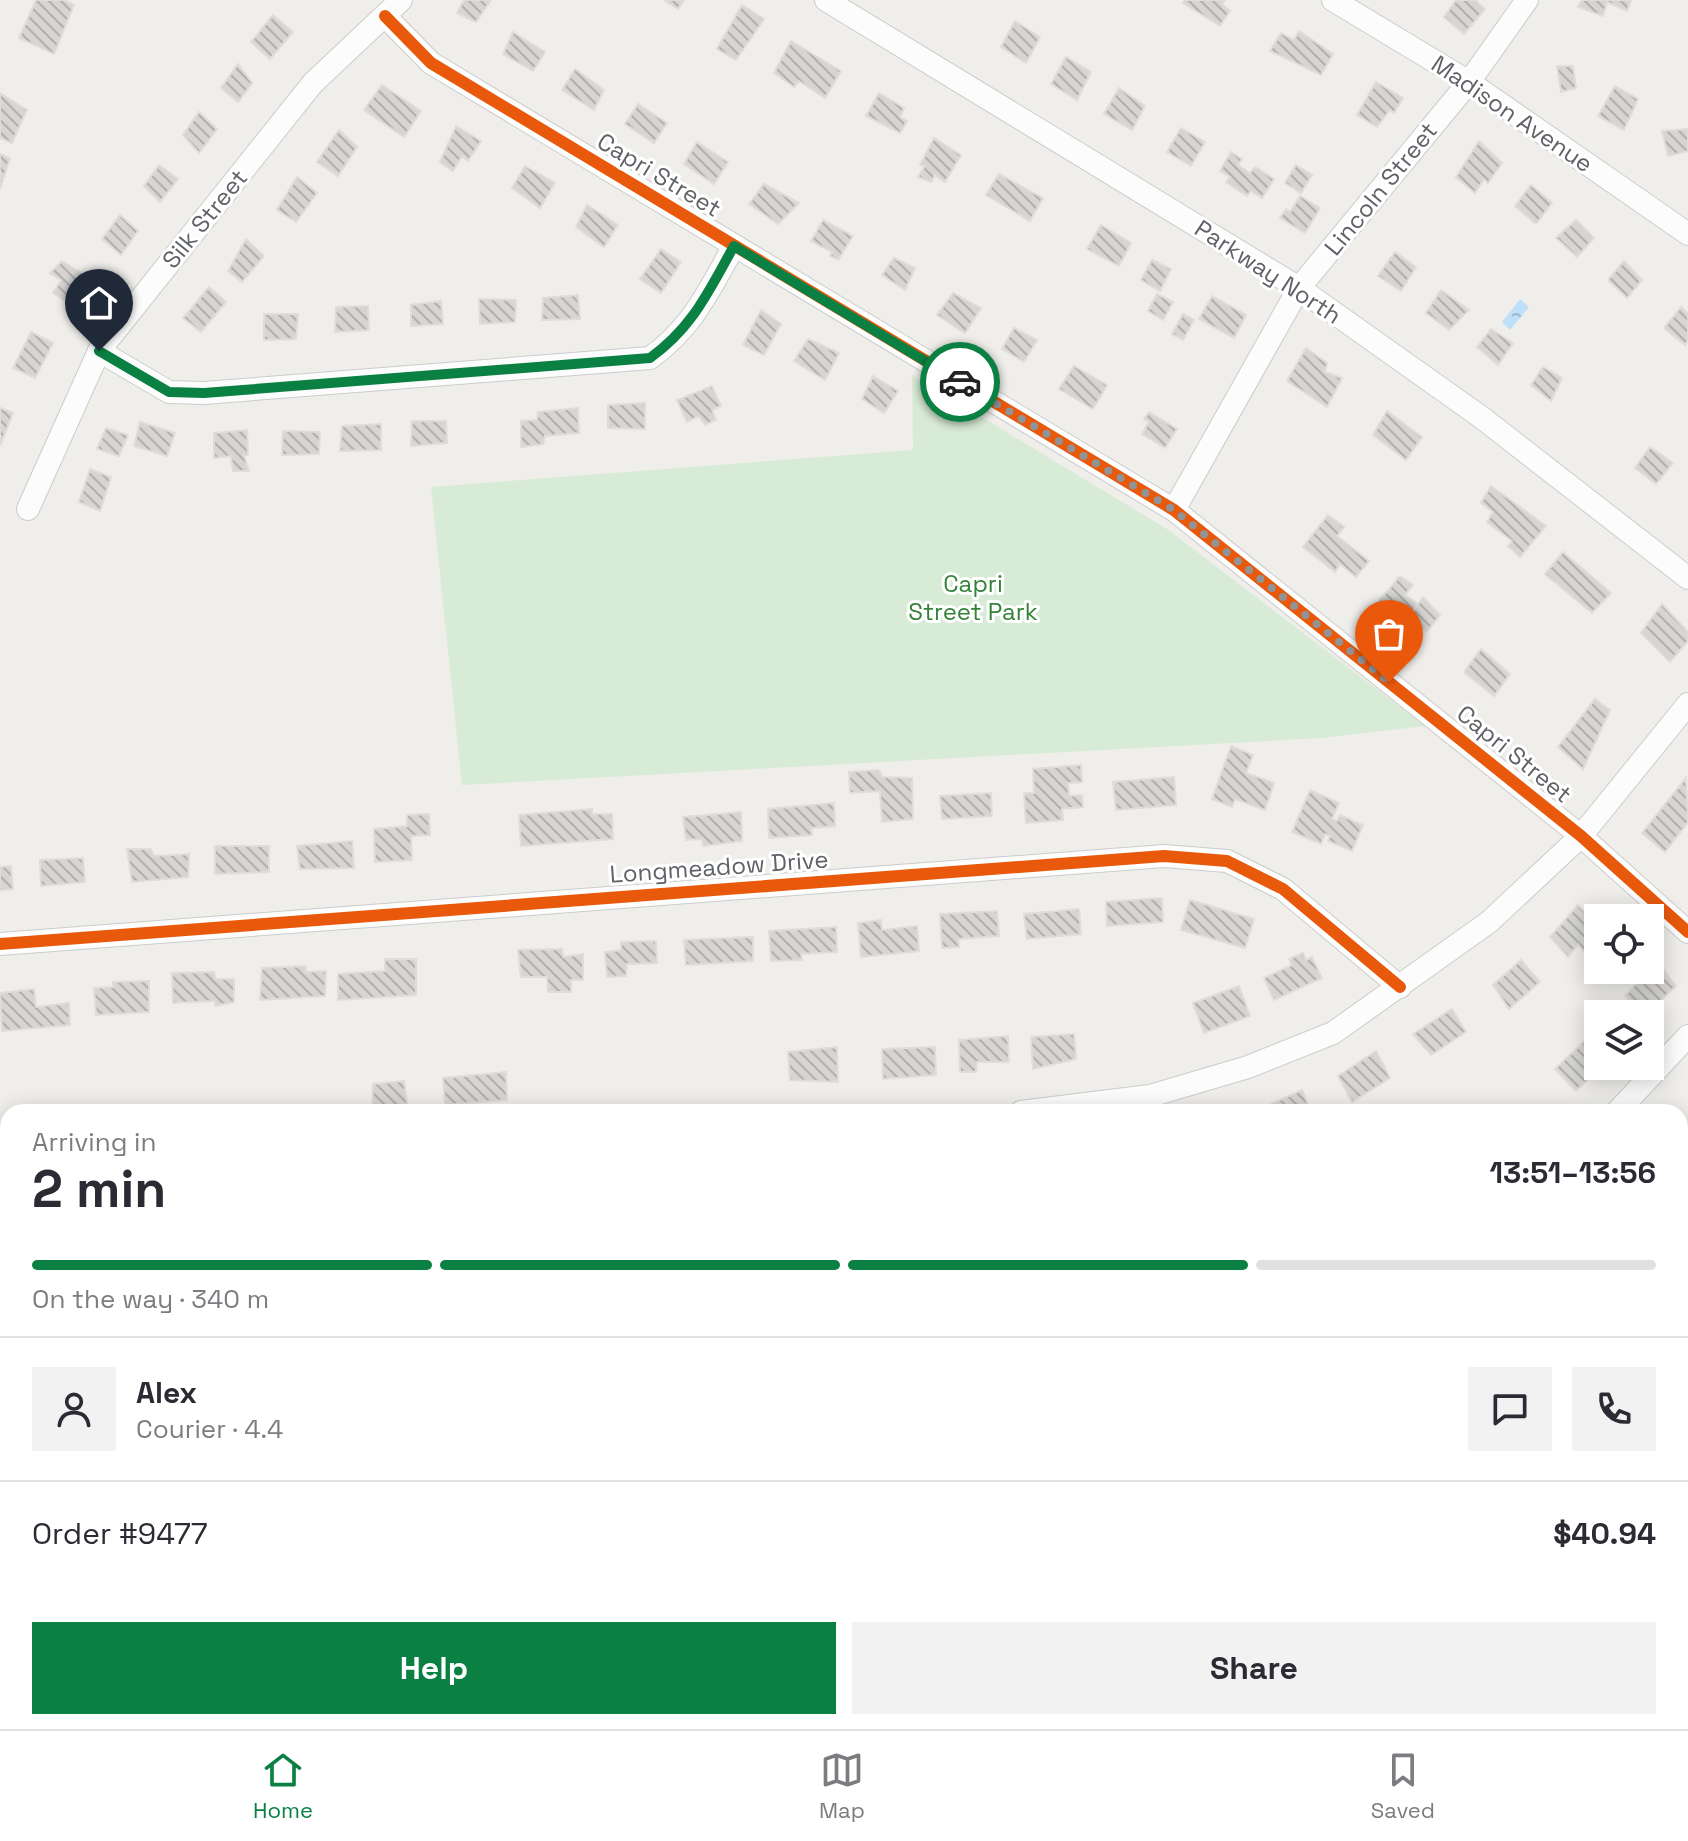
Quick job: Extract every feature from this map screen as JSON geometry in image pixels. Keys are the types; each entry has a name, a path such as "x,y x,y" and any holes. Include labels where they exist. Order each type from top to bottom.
{"street":[{"name":"Parkway North","path":"826,0 1299,288 1481,417 1688,578"},
{"name":"Madison Avenue","path":"1333,0 1469,82 1687,230"},
{"name":"Lincoln Street","path":"1174,510 1299,288 1469,82 1527,0"},
{"name":"Capri Street","path":"393,8 431,63 1174,510 1581,836 1688,932"},
{"name":"Silk Street","path":"28,509 99,351 313,83 393,8"},
{"path":"99,351 169,392 204,393 650,358 676,339 694,315 734,246"},
{"path":"1086,1104 1150,1096 1248,1067 1333,1033 1489,922 1581,836 1688,704"},
{"name":"Longmeadow Drive","path":"0,944 1164,856 1227,861 1283,889 1400,987"},
{"path":"1624,1104 1688,1036"}],"green space":[{"name":"Capri Street Park","path":"912,375 1167,529 1425,726 1322,738 462,785 431,487 913,450"}],"water":[{"path":"1520,299 1529,307 1510,330 1502,322"}],"building":[{"path":"36,0 64,0 74,5 54,54 19,38"},
{"path":"464,0 491,0 476,22 457,13"},
{"path":"664,0 684,0 678,9"},
{"path":"1185,0 1225,0 1222,4 1230,11 1220,26 1183,3"},
{"path":"1456,0 1475,0 1485,9 1464,34 1444,17"},
{"path":"1582,0 1631,0 1627,11 1607,2 1603,16 1578,7"},
{"path":"742,5 764,19 736,60 717,49"},
{"path":"273,15 293,32 270,59 251,42"},
{"path":"1015,21 1040,37 1026,63 1001,47"},
{"path":"1299,31 1333,54 1321,75 1270,51 1281,33 1294,40"},
{"path":"513,32 545,52 533,71 503,54"},
{"path":"791,41 841,71 825,98 799,81 794,87 774,73"},
{"path":"1066,57 1091,72 1077,100 1051,84"},
{"path":"238,64 252,83 238,102 221,88"},
{"path":"1557,66 1573,66 1576,88 1561,92"},
{"path":"575,69 604,90 594,110 562,90"},
{"path":"1376,82 1403,98 1394,113 1390,110 1377,127 1357,115"},
{"path":"382,85 421,111 404,137 364,110"},
{"path":"1615,86 1638,99 1624,130 1598,116"},
{"path":"1119,88 1145,106 1132,130 1104,114"},
{"path":"0,93 27,110 12,143 0,138"},
{"path":"879,93 904,108 900,117 907,121 900,133 866,116"},
{"path":"638,104 667,123 654,143 625,124"},
{"path":"199,112 217,129 199,153 183,135"},
{"path":"456,126 481,141 468,161 462,156 453,171 440,162"},
{"path":"1181,128 1205,142 1191,166 1167,152"},
{"path":"1688,129 1688,151 1668,156 1662,131"},
{"path":"339,130 357,147 338,176 317,162"},
{"path":"934,138 961,155 945,182 935,175 931,182 918,177 925,166 920,165"},
{"path":"1479,141 1502,163 1488,183 1484,179 1475,193 1456,177"},
{"path":"697,142 728,162 714,184 684,164"},
{"path":"1231,152 1242,159 1238,165 1250,173 1255,167 1274,179 1262,198 1251,191 1247,196 1226,182 1230,177 1220,171"},
{"path":"0,154 10,158 0,189"},
{"path":"159,165 178,179 160,202 144,186"},
{"path":"1296,165 1312,175 1301,193 1285,183"},
{"path":"525,166 555,183 540,208 512,188"},
{"path":"999,174 1043,198 1030,221 986,195"},
{"path":"297,177 317,193 296,222 277,210"},
{"path":"764,184 799,203 778,224 749,204"},
{"path":"1531,185 1552,203 1536,224 1515,206"},
{"path":"1300,196 1320,208 1305,233 1280,218 1286,209 1290,212"},
{"path":"587,205 618,225 604,247 576,227"},
{"path":"120,215 138,231 121,255 102,239"},
{"path":"823,220 853,236 838,260 830,256 832,252 811,241"},
{"path":"1576,220 1594,238 1577,257 1556,238"},
{"path":"1101,225 1131,243 1119,266 1087,249"},
{"path":"246,239 264,256 242,282 228,271"},
{"path":"661,249 681,262 661,293 640,279"},
{"path":"1395,252 1416,267 1401,291 1378,276"},
{"path":"894,258 915,268 905,290 882,275"},
{"path":"1152,260 1171,269 1160,291 1141,280"},
{"path":"62,261 91,279 73,306 53,293 61,280 50,273"},
{"path":"1624,261 1642,280 1627,298 1608,280"},
{"path":"209,287 226,302 201,332 183,318"},
{"path":"1441,290 1469,310 1449,330 1426,313"},
{"path":"953,293 981,308 965,333 937,315"},
{"path":"1157,294 1173,302 1163,320 1148,311"},
{"path":"578,295 580,319 542,320 543,298"},
{"path":"1212,296 1246,315 1234,338 1199,319"},
{"path":"479,299 516,300 515,322 480,324"},
{"path":"441,301 443,324 411,326 411,305"},
{"path":"368,306 369,330 335,332 336,307"},
{"path":"1681,307 1688,314 1688,340 1685,345 1664,328"},
{"path":"761,310 781,324 764,355 743,345"},
{"path":"264,314 298,314 296,339 264,340"},
{"path":"1183,314 1194,320 1183,340 1172,334"},
{"path":"1014,328 1037,340 1024,362 1002,349"},
{"path":"1491,329 1513,343 1498,365 1477,347"},
{"path":"31,332 53,343 35,378 13,368"},
{"path":"808,339 839,353 825,380 794,361"},
{"path":"1306,348 1327,363 1325,372 1342,378 1327,407 1287,381"},
{"path":"1074,366 1107,385 1093,409 1059,389"},
{"path":"1543,367 1562,378 1551,401 1531,385"},
{"path":"873,376 898,391 884,413 862,399"},
{"path":"712,386 721,406 712,410 716,420 705,425 699,416 687,422 677,400"},
{"path":"645,403 645,429 608,428 608,405"},
{"path":"0,408 13,413 0,446"},
{"path":"578,408 579,433 545,436 543,444 521,447 521,421 537,420 538,412"},
{"path":"1387,411 1422,437 1406,460 1373,435"},
{"path":"1149,412 1177,429 1165,448 1142,434 1149,422 1144,419"},
{"path":"412,421 446,421 447,443 411,446"},
{"path":"140,422 175,433 167,456 134,446"},
{"path":"381,424 381,450 340,451 342,426"},
{"path":"106,428 128,435 119,456 97,449"},
{"path":"247,430 248,455 244,455 249,471 233,471 231,456 214,458 214,433"},
{"path":"283,431 320,432 319,454 282,455"},
{"path":"1650,447 1673,463 1656,484 1635,468"},
{"path":"90,469 111,477 100,511 79,502"},
{"path":"1491,486 1546,526 1520,557 1508,546 1512,541 1487,522 1493,512 1481,503"},
{"path":"1328,515 1344,527 1337,536 1369,561 1356,577 1340,564 1335,572 1303,547"},
{"path":"1563,552 1611,593 1592,613 1545,574"},
{"path":"1400,576 1413,585 1405,595 1418,604 1404,624 1376,604"},
{"path":"1423,597 1440,615 1427,632 1408,619"},
{"path":"1662,604 1688,632 1688,641 1670,662 1641,633"},
{"path":"1481,649 1510,674 1494,696 1464,672"},
{"path":"1595,699 1610,710 1583,769 1558,747"},
{"path":"1231,746 1253,755 1246,773 1274,783 1265,810 1235,799 1232,807 1212,799"},
{"path":"1081,765 1082,782 1068,783 1069,796 1082,795 1083,807 1062,809 1063,820 1026,823 1024,793 1034,793 1033,769"},
{"path":"879,770 882,777 912,778 913,819 882,822 880,791 850,793 849,772"},
{"path":"1174,777 1176,805 1116,810 1113,782"},
{"path":"1686,778 1688,822 1665,852 1642,833"},
{"path":"1310,790 1339,803 1332,819 1337,821 1340,815 1363,825 1352,851 1328,841 1330,836 1325,834 1321,844 1292,832"},
{"path":"991,793 992,816 942,819 940,796"},
{"path":"834,803 835,826 811,828 812,835 769,838 768,809"},
{"path":"592,809 592,814 612,814 613,839 521,846 519,815"},
{"path":"741,812 742,841 703,846 702,839 686,840 683,817"},
{"path":"429,814 430,835 411,836 412,860 375,862 374,829 407,826 407,815"},
{"path":"352,841 354,868 300,869 297,846"},
{"path":"215,846 269,846 269,872 215,874"},
{"path":"127,849 151,849 154,856 189,854 188,877 132,882"},
{"path":"83,858 85,882 41,886 40,860"},
{"path":"11,866 13,889 0,890 0,867"},
{"path":"1162,898 1163,922 1107,926 1106,902"},
{"path":"1190,900 1254,919 1245,948 1181,930"},
{"path":"1578,905 1584,911 1584,952 1578,944 1568,957 1550,937"},
{"path":"1079,909 1081,934 1027,939 1024,914"},
{"path":"997,911 999,936 958,939 959,947 942,948 940,914"},
{"path":"881,920 882,930 917,926 919,951 861,957 858,923"},
{"path":"836,927 837,952 801,954 802,960 771,961 769,931"},
{"path":"753,937 753,961 686,965 684,940"},
{"path":"656,941 657,963 627,964 626,976 607,977 605,952 621,950 621,942"},
{"path":"562,949 563,957 583,954 583,980 571,980 571,992 548,992 547,977 521,977 518,950"},
{"path":"1303,953 1306,960 1312,957 1322,978 1274,1000 1264,978 1292,965 1289,959"},
{"path":"385,959 416,959 416,995 338,1000 338,974 385,971"},
{"path":"1521,960 1540,982 1509,1009 1493,985"},
{"path":"306,966 306,972 326,971 325,996 260,1000 262,968"},
{"path":"1664,970 1676,986 1662,1000 1630,1000 1625,996 1636,984 1664,984"},
{"path":"214,972 215,979 234,979 234,1002 215,1006 215,1001 173,1003 172,973"},
{"path":"149,981 149,1012 96,1015 94,988 113,987 113,982"},
{"path":"1239,986 1250,1016 1204,1033 1193,1003"},
{"path":"34,989 36,1007 69,1003 70,1025 2,1031 0,993"},
{"path":"1452,1009 1466,1032 1431,1055 1413,1034"},
{"path":"1074,1034 1076,1059 1033,1069 1031,1037"},
{"path":"1008,1036 1009,1062 977,1062 976,1072 960,1072 959,1040"},
{"path":"1584,1041 1584,1080 1587,1080 1576,1091 1555,1069"},
{"path":"837,1047 838,1082 790,1080 788,1052"},
{"path":"935,1047 936,1075 883,1079 882,1049"},
{"path":"1376,1051 1390,1078 1352,1102 1338,1076"},
{"path":"506,1072 507,1100 445,1104 443,1078"},
{"path":"404,1081 407,1104 372,1104 373,1084"},
{"path":"1302,1090 1308,1104 1271,1104"}],"cycle path":[{"path":"385,16 431,63 1174,510 1581,836 1688,932"},
{"path":"0,944 1164,856 1227,861 1283,889 1400,987"}],"way so far":[{"path":"960,382 1174,510 1389,682"}],"route":[{"path":"99,351 169,392 204,393 650,358 676,339 694,315 734,246 960,382"}]}
